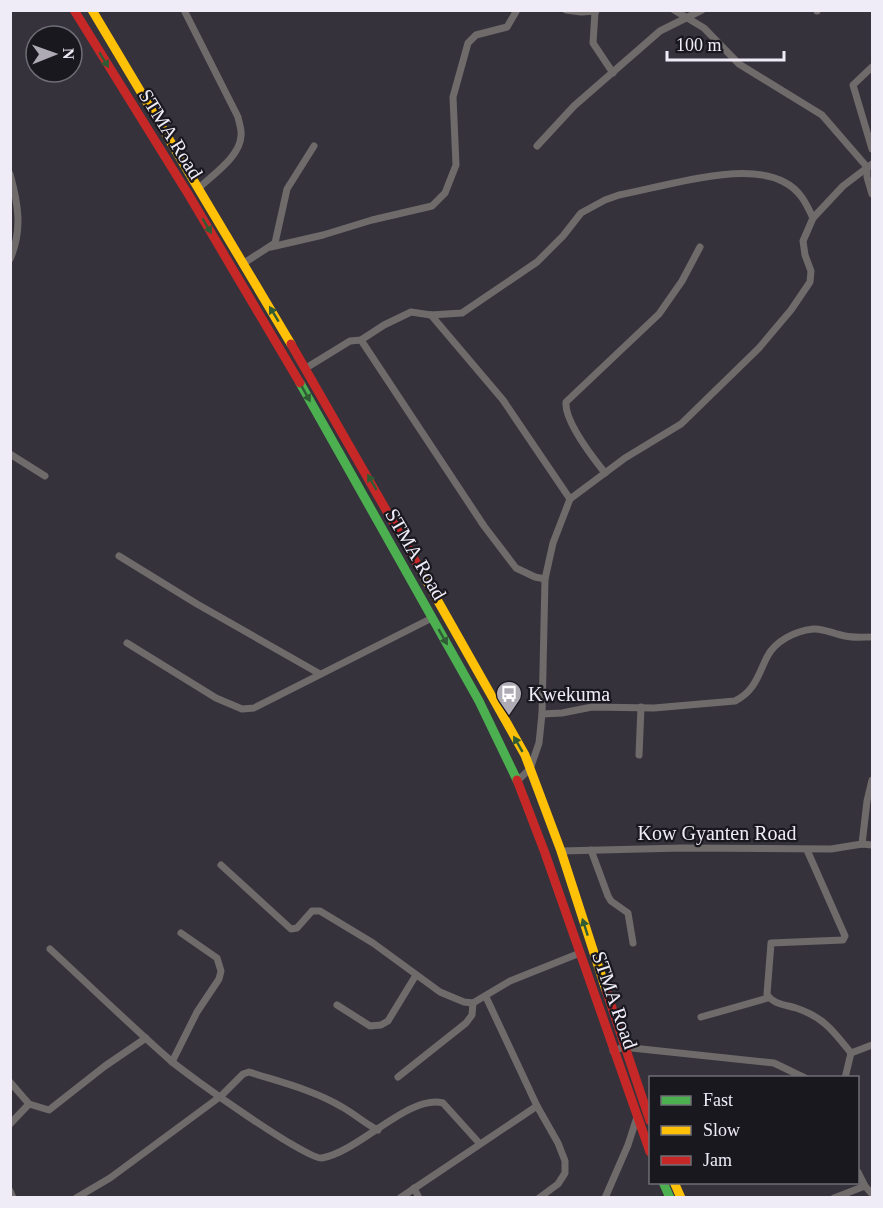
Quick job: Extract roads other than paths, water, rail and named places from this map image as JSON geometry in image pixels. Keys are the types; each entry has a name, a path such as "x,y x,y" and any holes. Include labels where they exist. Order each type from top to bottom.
{"main road":[{"name":"STMA Road","path":"74,10 190,197 290,365 479,700 517,781 545,853 613,1051 649,1147"},
{"name":"STMA Road","path":"92,10 306,368 525,755 561,851 624,1047 649,1116"}],"street":[{"path":"184,10 238,117 242,134 240,144 233,156 198,189"},
{"path":"271,247 432,206 445,193 456,165 453,97 468,43 476,35 507,27 517,10"},
{"path":"566,10 596,11 593,43 613,73"},
{"path":"674,10 704,28 739,64 822,115 870,166"},
{"path":"537,146 574,106 660,31 702,10"},
{"path":"873,67 853,85 873,149"},
{"path":"244,263 275,243 287,189 314,146"},
{"path":"870,166 867,177 873,194"},
{"path":"517,781 530,769 539,743 542,714 545,579 553,543 570,499 632,453 681,424 759,348 791,310 810,282 811,271 803,241 813,218 843,186 870,166"},
{"path":"306,368 350,341 361,340 384,325 411,312 431,315 458,314 466,310 537,262 564,236 581,213 619,195 733,173 756,174 776,178 790,186 803,198 813,218"},
{"path":"10,174 19,206 16,242 10,259"},
{"path":"605,473 578,434 567,412 566,402 659,314 682,281 700,247"},
{"path":"431,315 503,400 570,499"},
{"path":"361,340 484,526 516,568 535,578 545,579"},
{"path":"10,453 45,476"},
{"path":"119,556 207,610 320,674"},
{"path":"127,643 216,698 242,709 254,708 432,618"},
{"path":"542,714 592,707 654,708 735,701 742,698 757,682 772,650 792,634 812,629 848,637 873,637"},
{"path":"639,755 641,707"},
{"path":"862,844 867,801 873,780"},
{"name":"Kow Gyanten Road","path":"561,851 682,848 807,850 862,844 873,845"},
{"path":"591,850 608,896 628,914 633,943"},
{"path":"768,998 766,994 771,943 839,942 845,936 807,850"},
{"path":"220,864 291,929 297,928 312,911 320,911 373,943 446,996 464,1002 473,1002 486,997 510,981 580,953"},
{"path":"172,1062 197,1012 219,979 221,971 217,958 181,933"},
{"path":"50,950 172,1062 281,1140 315,1158 322,1158 353,1146 412,1107 437,1101 443,1102 480,1144"},
{"path":"337,1005 370,1026 381,1025 388,1021 416,975"},
{"path":"486,997 565,1161 565,1173 558,1184 539,1197"},
{"path":"701,1017 768,998 799,1009 830,1026 851,1053"},
{"path":"398,1077 466,1023 472,1016 473,1002"},
{"path":"10,1082 29,1104 49,1110 105,1066 146,1038"},
{"path":"851,1053 873,1045"},
{"path":"613,1051 624,1047 774,1063 803,1076"},
{"path":"845,1076 851,1053"},
{"path":"76,1197 110,1178 221,1096 243,1074 249,1072 321,1096 378,1130"},
{"path":"10,1124 29,1104"},
{"path":"400,1197 537,1106"},
{"path":"605,1197 628,1145 637,1117"},
{"path":"859,1174 865,1186 873,1194"},
{"path":"834,1197 865,1186"},
{"path":"414,1188 419,1197"},
{"path":"10,1191 13,1197"}],"place":[{"name":"Kwekuma","path":"509,717"}]}
